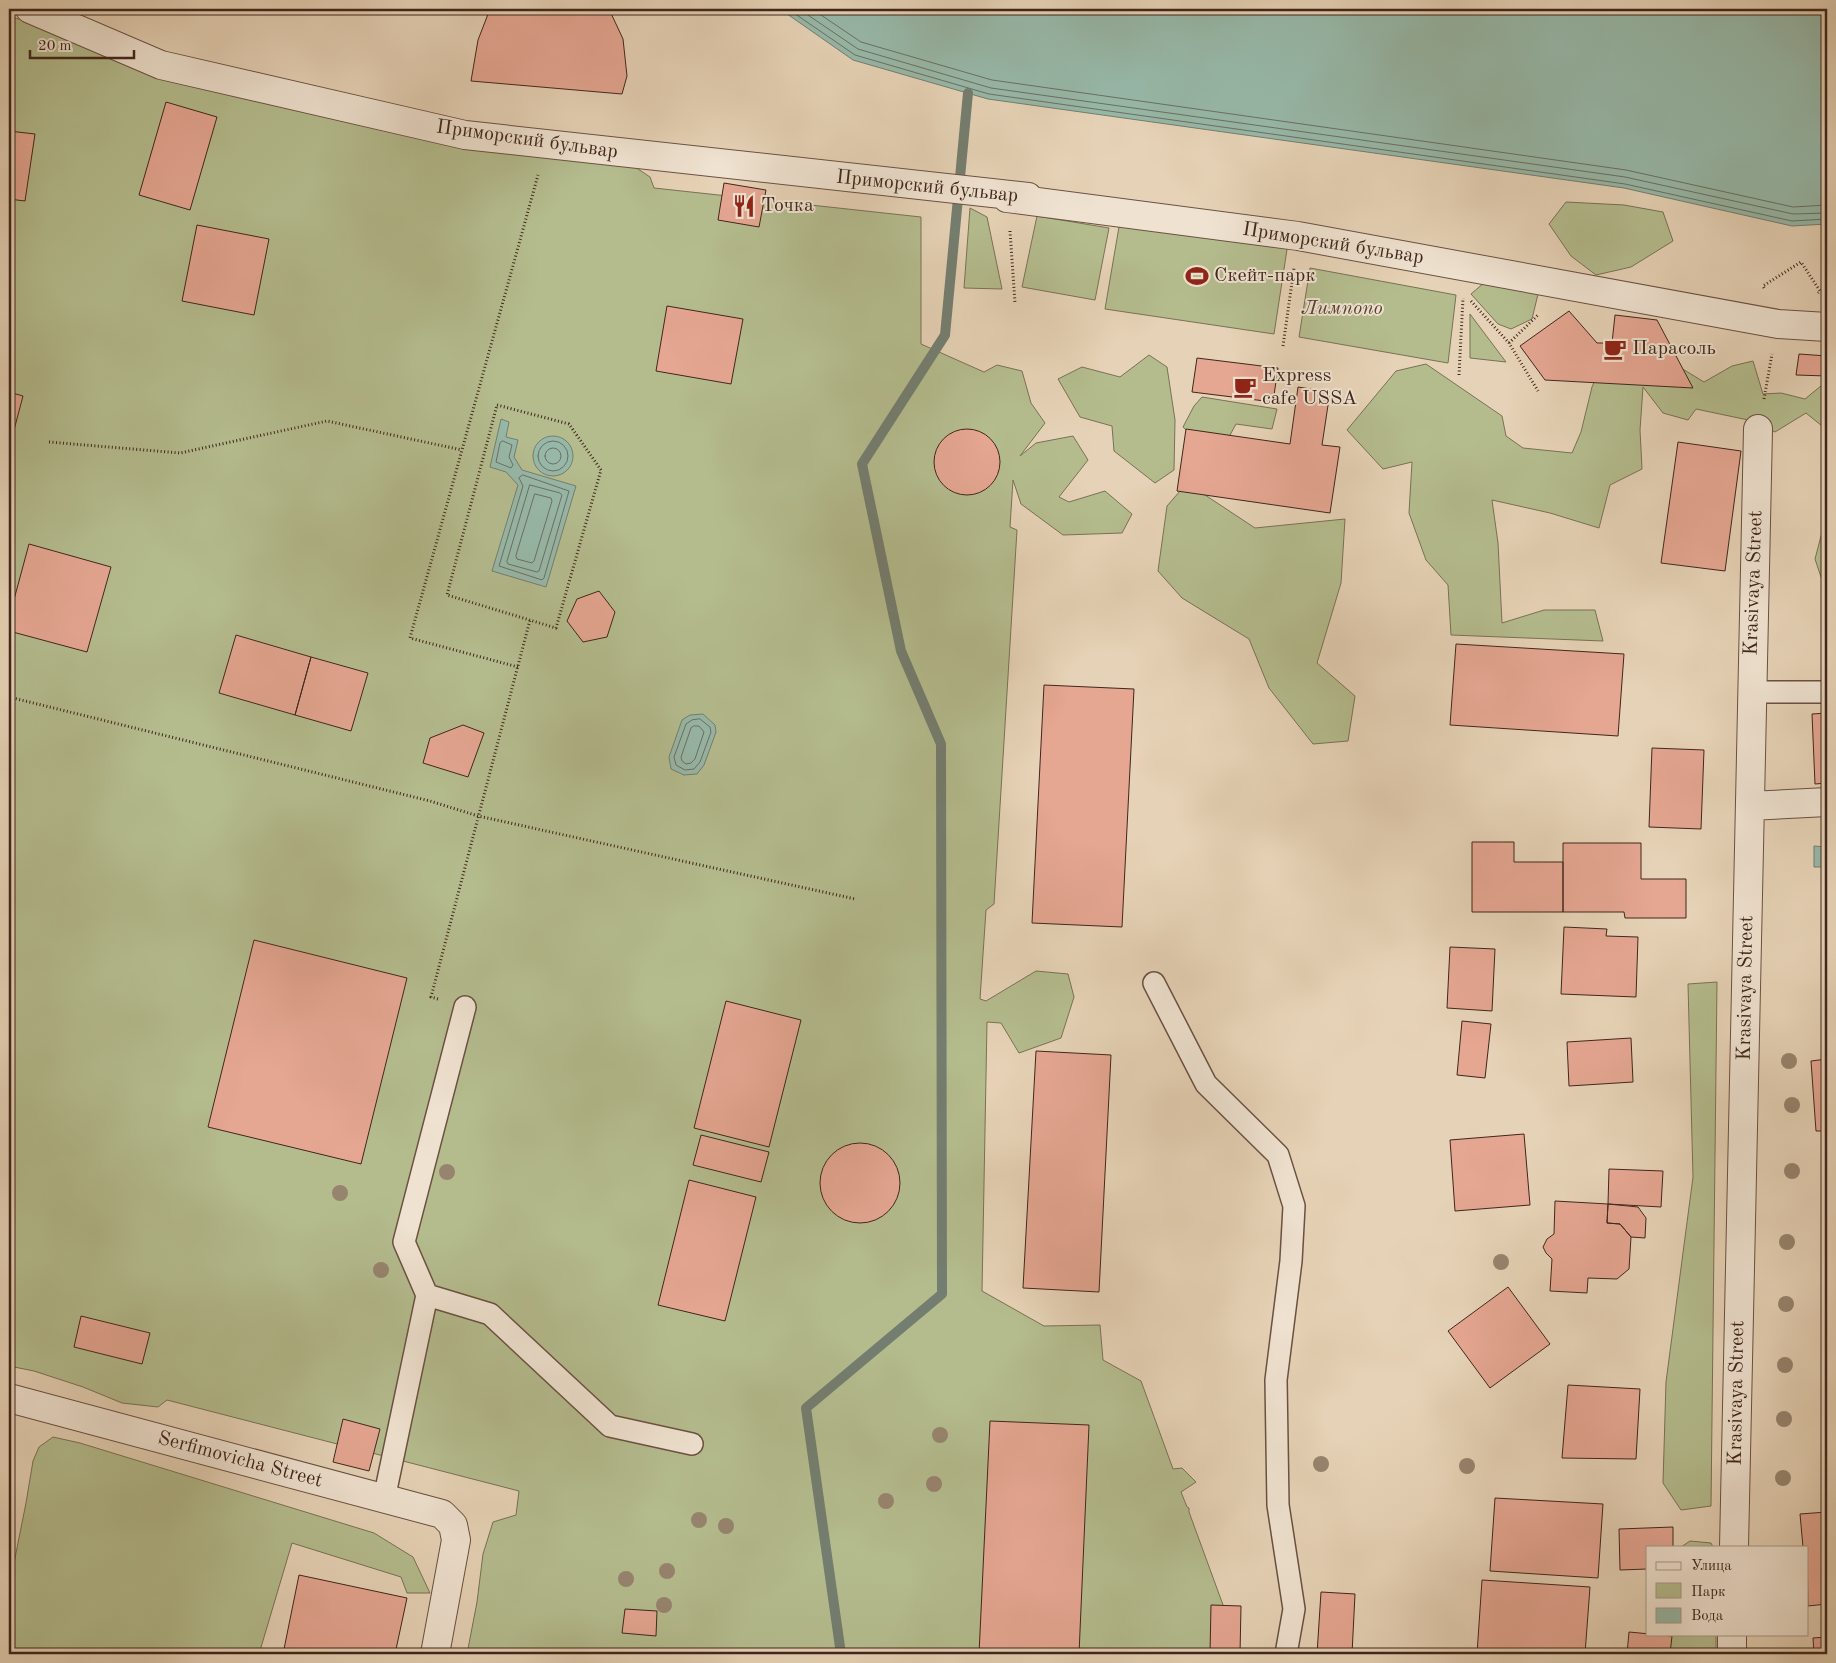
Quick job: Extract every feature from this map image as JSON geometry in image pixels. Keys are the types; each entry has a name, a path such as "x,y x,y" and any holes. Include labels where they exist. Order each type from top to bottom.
{"street":[{"name":"Приморский бульвар","path":"30,9 161,65 465,135 1002,196 1298,236 1778,324 1827,327"},
{"name":"Krasivaya Street","path":"1734,1546 1758,430"},
{"path":"1750,806 1827,802"},
{"name":"Serfimovicha Street","path":"9,1398 442,1514 453,1525 456,1540 435,1654"},
{"path":"1732,1636 1732,1654"}],"lane":[{"path":"1752,692 1827,692"},
{"path":"1154,983 1206,1084 1278,1155 1294,1206 1292,1261 1276,1380 1278,1505 1294,1609 1286,1654"},
{"path":"384,1499 427,1295 404,1242 465,1007"},
{"path":"427,1295 490,1314 610,1426 692,1444"}],"path":[{"path":"518,667 410,638 547,144"},
{"path":"1002,196 1015,303"},
{"path":"1283,346 1298,236"},
{"path":"1459,375 1464,293 1509,343 1538,391"},
{"path":"1758,430 1778,324"},
{"path":"496,405 570,424 601,470 556,628 530,620 447,596 496,405"},
{"path":"49,442 180,453 327,421 462,450"},
{"path":"465,1007 431,997 530,620"},
{"path":"9,697 430,801 478,816 854,899"}],"green space":[{"path":"9,16 280,101 635,167 650,177 654,188 921,217 921,344 984,372 997,365 1022,371 1031,403 1045,423 1020,456 1036,443 1073,436 1088,460 1059,497 1069,502 1105,491 1132,514 1122,533 1063,535 1021,504 1013,480 1010,527 1017,530 994,904 986,910 980,999 986,1001 1036,971 1068,974 1074,997 1061,1038 1019,1053 1001,1023 987,1022 982,1291 1044,1326 1100,1325 1103,1360 1141,1381 1173,1469 1182,1468 1196,1482 1181,1492 1189,1508 1241,1654 467,1654 477,1602 483,1554 493,1522 516,1515 519,1491 167,1400 158,1407 122,1403 83,1387 34,1371 9,1366"},
{"path":"1566,202 1624,205 1663,212 1673,241 1631,267 1596,275 1571,256 1549,224"},
{"path":"970,208 987,217 1002,289 964,288"},
{"path":"1037,216 1109,228 1095,300 1022,287"},
{"name":"Скейт-парк","path":"1120,221 1288,243 1274,334 1105,309"},
{"name":"Лимпопо","path":"1310,268 1456,295 1448,363 1299,337"},
{"path":"1485,282 1539,290 1532,319 1511,329 1498,324 1471,294"},
{"path":"1470,314 1506,362 1470,358"},
{"path":"1149,355 1167,367 1175,420 1174,470 1155,483 1114,451 1112,426 1080,417 1058,379 1082,367 1120,377"},
{"path":"1605,356 1681,368 1704,382 1732,366 1753,361 1763,394 1781,393 1805,399 1827,381 1827,430 1806,413 1775,432 1753,421 1696,409 1688,420 1663,413 1643,387 1640,430 1642,469 1610,485 1599,528 1550,513 1492,500 1498,543 1502,623 1544,610 1595,610 1603,641 1451,635 1448,585 1426,560 1409,513 1412,462 1383,469 1347,430 1396,371 1426,364 1502,416 1506,436 1523,448 1572,453 1581,432 1592,387"},
{"path":"1202,397 1277,409 1272,429 1236,424 1223,448 1203,446 1183,427 1194,406"},
{"path":"1187,483 1255,528 1345,519 1341,583 1317,663 1355,696 1348,741 1313,744 1269,688 1249,639 1182,598 1158,571 1167,506"},
{"path":"1827,513 1827,595 1815,559"},
{"path":"1717,982 1711,1506 1681,1510 1663,1483 1666,1382 1693,1177 1688,984"},
{"path":"53,1437 80,1443 374,1533 413,1557 430,1593 407,1593 401,1577 292,1543 259,1654 9,1654 9,1588 33,1461 39,1447"},
{"path":"1690,1541 1711,1543 1712,1546 1682,1546"},
{"path":"1651,1636 1716,1636 1716,1654 1651,1654"}],"water":[{"path":"780,9 1827,9 1827,224 1792,226 1624,188 988,99 853,60"},
{"path":"501,419 509,422 506,437 518,440 514,457 522,470 576,486 546,587 492,571 518,485 506,472 490,467"},
{"path":"553,436 567,442 573,456 567,470 553,476 539,470 533,456 539,442"},
{"path":"703,714 715,725 716,732 704,765 697,774 684,775 671,769 669,757 682,720 690,715"},
{"path":"1814,846 1827,847 1827,867 1814,867"}],"building":[{"path":"490,9 609,9 623,39 627,76 622,94 471,81 478,40"},
{"path":"166,102 217,117 190,210 139,195"},
{"path":"9,131 35,134 25,201 9,199"},
{"path":"724,183 766,190 759,227 718,220"},
{"path":"197,225 269,239 254,315 182,301"},
{"path":"667,306 743,319 731,384 656,371"},
{"path":"1569,311 1597,343 1612,343 1615,315 1657,320 1693,388 1545,380 1520,346"},
{"path":"1799,354 1827,356 1827,376 1796,375"},
{"path":"1197,358 1278,368 1273,402 1192,392"},
{"path":"1298,387 1330,392 1322,445 1340,447 1330,513 1177,491 1186,429 1290,444"},
{"path":"9,392 23,396 10,445 9,444"},
{"path":"973,429 991,438 998,449 1000,462 998,475 991,486 980,493 961,495 943,486 936,475 934,456 943,438 954,431"},
{"path":"1678,442 1741,451 1725,571 1661,563"},
{"path":"29,544 111,567 87,652 9,631 9,618"},
{"path":"599,591 615,612 607,637 583,642 567,621 577,599"},
{"path":"236,635 311,657 295,715 219,693"},
{"path":"1456,644 1624,654 1618,736 1450,725"},
{"path":"311,657 368,673 351,731 295,715"},
{"path":"1044,685 1134,689 1122,927 1032,923"},
{"path":"1827,713 1827,783 1815,784 1812,714"},
{"path":"463,725 484,733 468,777 423,763 430,738"},
{"path":"1652,748 1704,750 1701,829 1649,827"},
{"path":"1472,842 1514,842 1514,862 1563,862 1563,912 1472,912"},
{"path":"1563,843 1641,843 1641,879 1686,879 1686,918 1625,918 1624,912 1563,912"},
{"path":"1564,927 1607,929 1606,936 1638,937 1636,997 1561,994"},
{"path":"254,940 407,978 361,1164 208,1127"},
{"path":"1450,947 1495,949 1492,1011 1447,1008"},
{"path":"726,1001 801,1020 769,1147 694,1128"},
{"path":"1462,1021 1491,1024 1485,1078 1457,1075"},
{"path":"1631,1038 1633,1082 1569,1086 1567,1042"},
{"path":"1036,1051 1111,1055 1099,1292 1023,1288"},
{"path":"1827,1059 1827,1131 1816,1131 1811,1061"},
{"path":"1524,1134 1530,1205 1455,1211 1450,1140"},
{"path":"701,1135 769,1152 761,1182 693,1165"},
{"path":"860,1143 875,1146 888,1155 897,1168 900,1183 897,1198 888,1211 875,1220 860,1223 845,1220 832,1211 823,1198 820,1183 823,1168 832,1155 845,1146"},
{"path":"1609,1169 1663,1171 1661,1207 1608,1204"},
{"path":"689,1180 756,1197 725,1321 658,1305"},
{"path":"1555,1201 1608,1204 1607,1223 1620,1224 1631,1237 1629,1269 1617,1279 1588,1278 1587,1293 1550,1291 1552,1259 1543,1247 1547,1239 1554,1234"},
{"path":"1608,1204 1638,1207 1646,1218 1645,1238 1631,1237 1620,1224 1607,1223"},
{"path":"1508,1287 1550,1344 1490,1388 1448,1331"},
{"path":"81,1316 150,1333 142,1364 74,1347"},
{"path":"1568,1385 1640,1389 1636,1459 1562,1458"},
{"path":"343,1419 380,1429 369,1471 333,1462"},
{"path":"990,1421 1089,1425 1079,1654 979,1654"},
{"path":"1495,1498 1603,1504 1598,1578 1490,1571"},
{"path":"1827,1512 1827,1604 1808,1606 1808,1546 1803,1546 1800,1514"},
{"path":"1673,1527 1673,1546 1646,1546 1646,1569 1620,1570 1619,1529"},
{"path":"299,1575 407,1598 395,1654 283,1654"},
{"path":"1482,1580 1590,1587 1585,1654 1477,1654"},
{"path":"1321,1592 1355,1594 1352,1654 1317,1654"},
{"path":"1211,1605 1241,1606 1240,1654 1210,1654"},
{"path":"625,1609 657,1611 656,1636 622,1633"},
{"path":"1629,1632 1646,1634 1646,1636 1672,1636 1670,1654 1627,1654"},
{"path":"1827,1637 1827,1654 1814,1654 1813,1638"}],"waterway":[{"path":"841,1654 806,1408 942,1294 941,744 901,651 862,464 945,335 968,93"}],"place":[{"name":"Точка","path":"744,206"},
{"name":"Скейт-парк","path":"1197,276"},
{"name":"Парасоль","path":"1615,349"},
{"name":"Express cafe USSA","path":"1245,387"}]}
